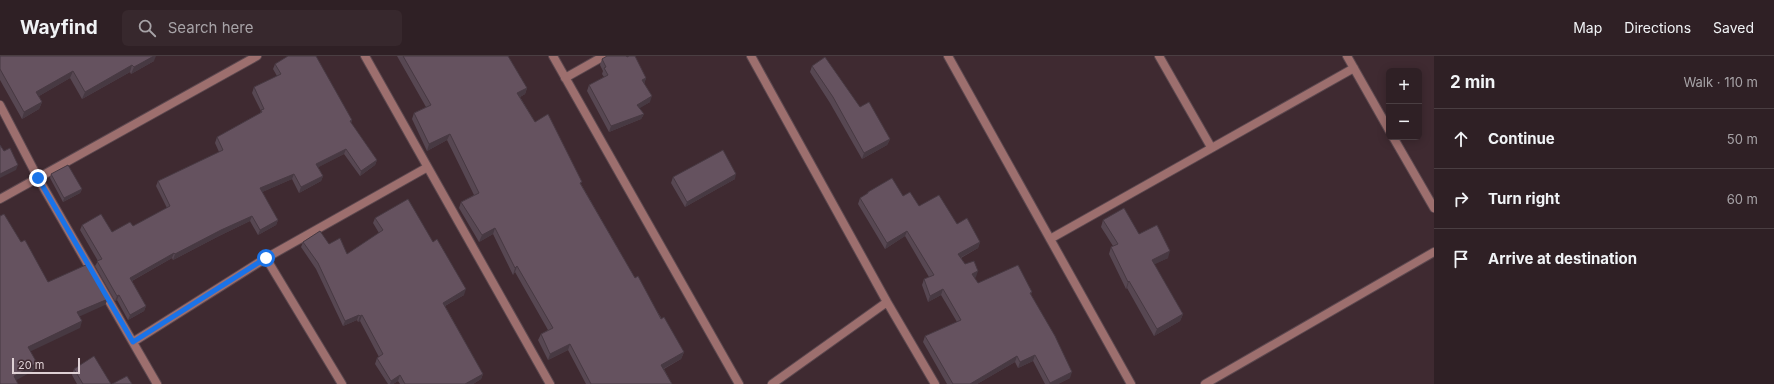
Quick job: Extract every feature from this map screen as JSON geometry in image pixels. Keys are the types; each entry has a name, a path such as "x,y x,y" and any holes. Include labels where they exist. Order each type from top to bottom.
{"street":[{"path":"0,199 257,56"},
{"path":"365,56 426,168 550,384"},
{"path":"553,56 739,384"},
{"path":"565,78 604,56"},
{"path":"751,56 887,302 935,384"},
{"path":"948,56 1131,384"},
{"path":"1158,56 1211,147"},
{"path":"1347,56 1386,125"},
{"path":"1050,239 1211,147 1354,68"},
{"path":"0,105 38,178 157,384"},
{"path":"1395,140 1434,208"},
{"path":"133,342 266,258 426,168"},
{"path":"1205,384 1434,252"},
{"path":"266,258 342,384"},
{"path":"772,384 887,302"}],"building":[{"path":"0,56 154,56 134,67 132,65 85,92 73,71 36,92 42,102 24,112 0,69"},
{"path":"288,56 316,56 352,120 350,121 377,160 361,171 346,149 316,164 323,176 301,187 294,174 260,188 278,220 260,230 252,216 175,254 174,253 130,278 146,306 130,315 97,261 102,259 82,225 101,214 112,232 130,222 133,226 170,206 158,181 223,150 217,137 262,112 261,110 264,109 254,87 281,74 275,64"},
{"path":"403,56 508,56 527,88 517,93 535,122 548,114 582,182 580,183 635,278 638,276 661,319 664,317 684,352 661,365 672,384 591,384 570,344 550,354 541,334 553,328 517,266 515,268 495,228 482,235 461,202 479,193 450,134 429,144 414,113 431,105"},
{"path":"607,56 635,56 646,78 642,80 652,96 637,105 644,114 611,126 589,85 608,75 604,68 606,67 602,59"},
{"path":"825,57 860,107 869,102 890,139 864,153 833,97 812,66"},
{"path":"0,145 4,151 10,148 18,165 0,174"},
{"path":"723,150 736,174 687,202 673,177"},
{"path":"68,165 82,189 64,198 51,174"},
{"path":"892,178 903,196 910,192 919,206 939,195 957,224 967,218 980,242 958,254 965,264 974,261 978,271 972,274 978,283 1018,265 1032,292 1030,293 1055,336 1072,372 1050,383 1035,355 1020,362 1017,356 970,384 953,384 925,336 961,320 943,289 930,296 924,279 934,275 907,231 887,243 860,198"},
{"path":"408,199 433,242 437,239 466,289 443,303 483,374 465,384 405,384 400,375 391,381 377,358 383,354 362,315 345,321 318,263 303,242 320,231 329,244 340,238 347,254 383,230 375,218"},
{"path":"1124,208 1139,234 1157,225 1170,251 1152,260 1183,314 1157,329 1129,281 1128,282 1111,247 1118,244 1103,220"},
{"path":"4,214 21,242 25,240 48,282 88,264 108,299 77,312 82,321 28,347 37,363 14,376 18,384 0,384 0,216"},
{"path":"94,356 111,384 83,384 74,369"},
{"path":"127,376 132,384 112,384"}],"route":[{"path":"38,178 133,342 266,258"}]}
